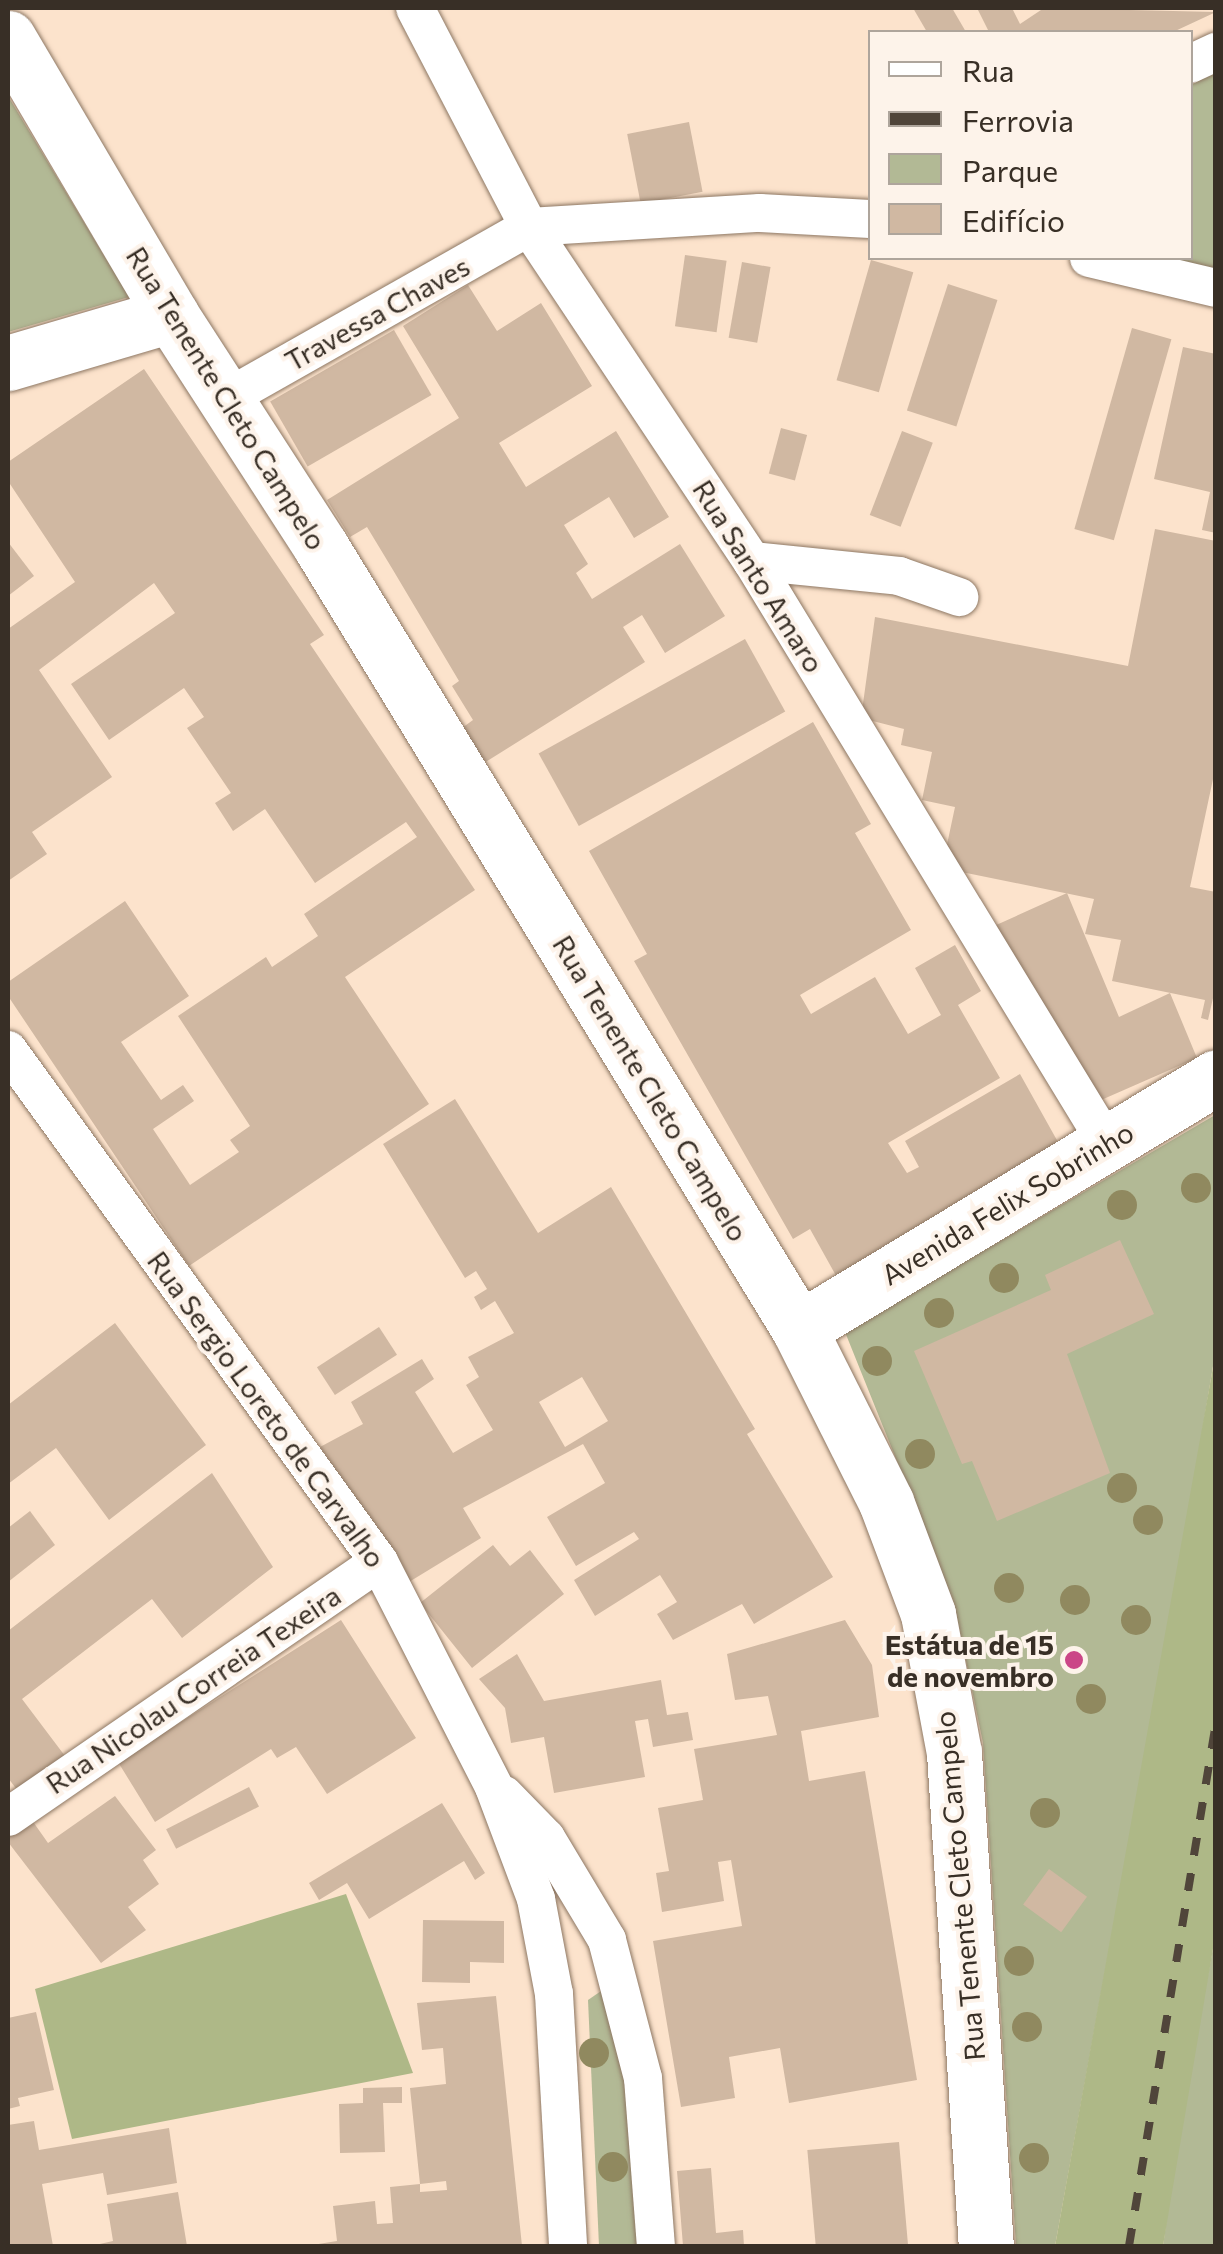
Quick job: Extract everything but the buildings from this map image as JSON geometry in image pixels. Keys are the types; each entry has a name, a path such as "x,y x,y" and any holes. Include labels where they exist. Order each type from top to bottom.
{"main road":[{"name":"Rua Tenente Cleto Campelo","path":"8,38 171,315 799,1329 886,1502 928,1614 954,1753 986,2246"},
{"path":"8,363 171,315"},
{"name":"Avenida Felix Sobrinho","path":"799,1329 1216,1078"}],"street":[{"name":"Rua Santo Amaro","path":"415,8 530,226 752,561 1106,1142"},
{"path":"1193,63 1216,52"},
{"path":"530,226 760,213 868,219"},
{"name":"Travessa Chaves","path":"225,398 530,226"},
{"path":"1097,260 1216,288"},
{"path":"752,561 899,576 959,597"},
{"name":"Rua Sergio Loreto de Carvalho","path":"9,1054 379,1562 494,1787 536,1899 554,1994 568,2246"},
{"name":"Rua Nicolau Correia Texeira","path":"8,1817 379,1562"},
{"name":"Rua Sergio Loreto de Carvalho","path":"494,1787 546,1838 607,1940 643,2078 656,2246"}],"green space":[{"path":"1215,72 1215,269 1175,260 1193,260 1193,84"},
{"path":"8,96 129,297 8,332"},
{"path":"1215,1115 1215,1354 1190,1505 1055,2246 1016,2246 983,1743 954,1603 845,1332"},
{"path":"1215,1356 1215,1937 1163,2246 1055,2246"},
{"path":"346,1894 413,2073 72,2139 35,1989"},
{"path":"1215,1937 1215,2246 1163,2246 1178,2137"},
{"path":"604,1989 619,1995 643,2246 599,2246 588,2000"}],"railway":[{"path":"1129,2246 1216,1723"}],"place":[{"name":"Estátua de 15 de novembro","path":"1074,1660"}]}
